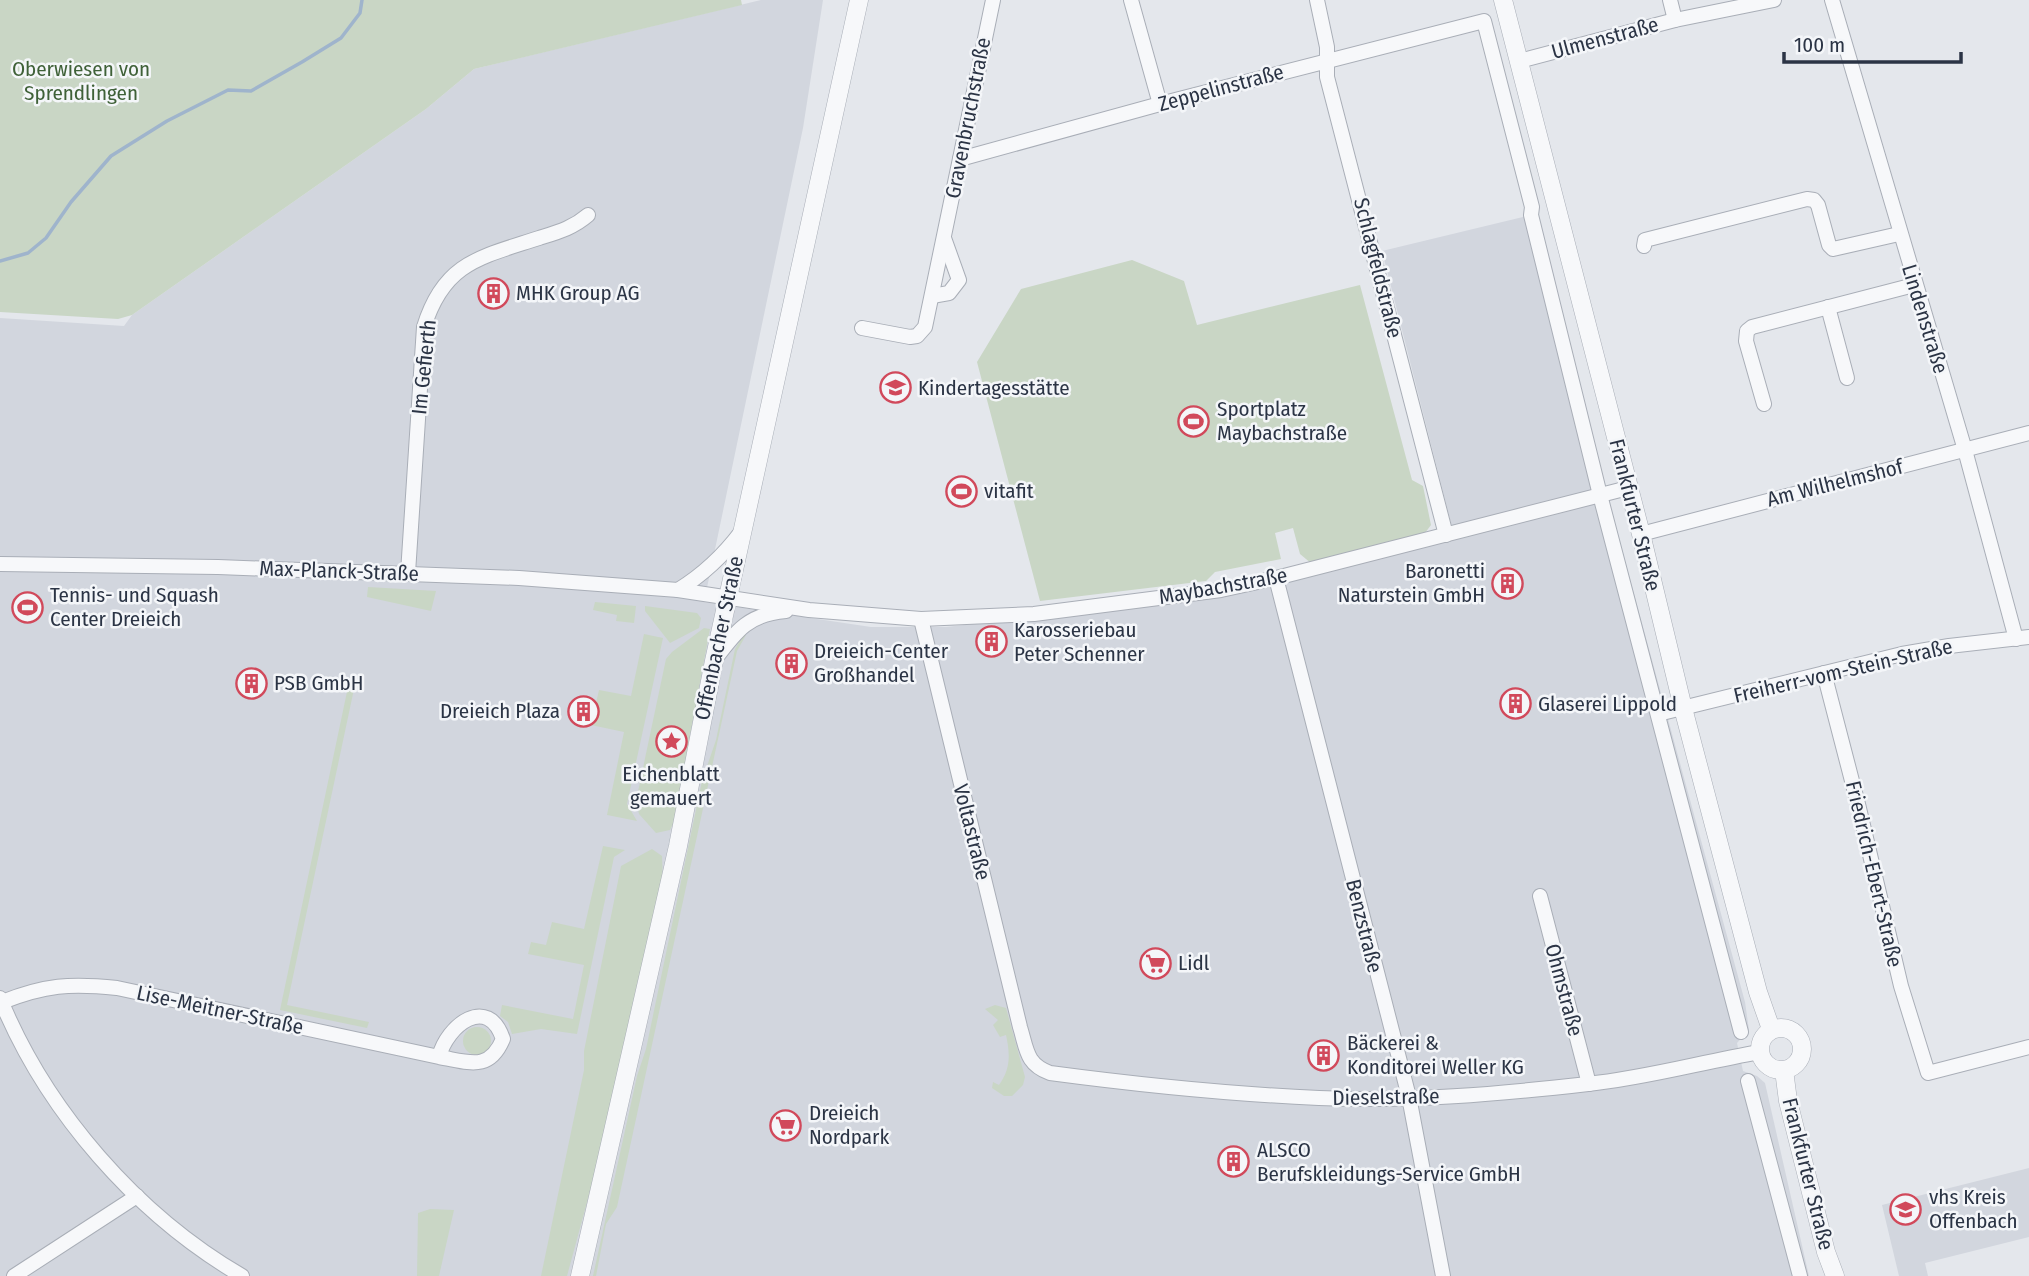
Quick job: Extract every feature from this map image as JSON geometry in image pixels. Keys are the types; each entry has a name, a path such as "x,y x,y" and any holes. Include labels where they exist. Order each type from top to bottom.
{"street":[{"name":"Offenbacher Straße","path":"580,1276 678,846 727,597 859,0"},
{"name":"Gravenbruchstraße","path":"862,328 910,337 917,336 925,327 993,0"},
{"path":"1131,0 1160,104"},
{"name":"Schlagfeldstraße","path":"1317,0 1327,47 1327,78 1446,535"},
{"name":"Frankfurter Straße","path":"1503,0 1641,534 1683,708 1758,992 1771,1029"},
{"path":"1670,0 1675,20"},
{"name":"Ulmenstraße","path":"1519,61 1675,20 1774,0"},
{"name":"Lindenstraße","path":"1832,0 1914,285 2023,638"},
{"name":"Zeppelinstraße","path":"960,159 1160,104 1483,21"},
{"name":"Frankfurter Straße","path":"1483,21 1531,204 1531,215 1600,495 1741,1032"},
{"path":"1644,246 1645,240 1807,199 1814,200 1818,205 1829,246 1833,249 1899,234"},
{"name":"Im Gefierth","path":"408,573 424,327 435,299 455,272 477,260 569,229 589,215"},
{"path":"932,296 949,293 959,280 944,237"},
{"path":"1763,404 1746,341 1747,331 1752,327 1914,285"},
{"path":"1828,307 1847,378"},
{"name":"Am Wilhelmshof","path":"1641,534 2029,433"},
{"name":"Maybachstraße","path":"727,597 808,610 921,619 1034,614 1210,592 1276,578 1628,488"},
{"path":"678,590 709,568 742,531"},
{"name":"Max-Planck-Straße","path":"0,564 158,565 408,573 678,590 727,597"},
{"name":"Benzstraße","path":"1276,578 1409,1097 1443,1276"},
{"name":"Maybachstraße","path":"714,661 740,629 752,619 776,612 808,610"},
{"name":"Voltastraße","path":"921,619 1025,1045"},
{"name":"Freiherr-vom-Stein-Straße","path":"1658,714 1926,649 2023,638"},
{"name":"Friedrich-Ebert-Straße","path":"1824,673 1901,986 1928,1073 2029,1047"},
{"name":"Ohmstraße","path":"1540,896 1588,1084"},
{"name":"Lise-Meitner-Straße","path":"1,1000 56,986 79,984 117,988 439,1057"},
{"path":"1,1000 34,1067 76,1128 159,1217 242,1276"},
{"path":"1786,1028 1793,1031 1801,1042 1801,1057 1791,1068 1784,1070 1767,1065 1760,1052 1762,1037 1771,1029 1786,1028"},
{"name":"Dieselstraße","path":"1025,1045 1032,1064 1051,1073 1194,1090 1321,1098 1476,1095 1588,1084 1760,1052"},
{"name":"Frankfurter Straße","path":"1784,1070 1791,1114 1826,1252 1835,1276"},
{"name":"Frankfurter Straße","path":"1748,1081 1800,1276"},
{"path":"14,1276 137,1196"}],"shaded area":[{"path":"761,0 823,0 803,128 704,602 871,627 946,627 1224,596 1455,539 1382,251 1531,215 1745,1002 1749,1030 1737,1043 1743,1071 1757,1076 1765,1083 1809,1276 0,1276 0,318 124,326 132,315 426,109 474,69"},
{"path":"2029,1168 2029,1237 1925,1263 1928,1276 1899,1276 1882,1205"}],"green space":[{"name":"Oberwiesen von Sprendlingen","path":"0,0 741,0 742,5 474,69 426,109 132,315 118,319 0,312"},
{"name":"Sportplatz Maybachstraße","path":"1132,260 1184,281 1197,325 1360,285 1412,480 1423,486 1431,525 1425,533 1312,564 1300,554 1293,528 1275,533 1281,559 1215,572 1206,581 1040,601 977,362 1021,289"},
{"path":"368,587 436,591 431,611 367,597"},
{"path":"595,602 636,606 634,623 616,621 617,615 593,610"},
{"path":"645,606 697,613 701,618 699,628 670,643 645,611"},
{"path":"704,628 710,629 674,822 670,830 656,833 639,814 636,801 666,659"},
{"path":"644,634 663,638 627,804 637,821 607,815 624,732 591,725 599,690 631,696"},
{"path":"744,634 746,635 737,651 617,1207 606,1224 596,1276 593,1276 637,1076 646,1049 702,781 716,740 735,649"},
{"path":"348,687 354,689 287,1005 369,1022 367,1028 280,1010"},
{"path":"603,846 625,850 614,857 577,1034 541,1029 512,1034 508,1022 500,1016 502,1005 573,1019 584,965 528,954 531,942 546,945 552,922 584,929"},
{"path":"652,849 662,856 663,881 611,1114 567,1276 541,1276 584,1070 584,1051 621,866"},
{"path":"995,1005 1006,1008 1025,1077 1023,1085 1012,1096 1004,1096 992,1088 993,1082 999,1085 1003,1079 1009,1061 1006,1035 1000,1037 993,1025 998,1020 985,1009"},
{"path":"477,1027 487,1031 491,1041 487,1051 477,1055 467,1051 463,1041 467,1031"},
{"path":"430,1209 454,1210 439,1276 417,1276 418,1213"}],"waterway":[{"path":"0,261 28,253 46,238 71,202 111,156 167,121 228,90 251,91 341,38 360,13 362,0"}],"place":[{"name":"MHK Group AG","path":"493,293"},
{"name":"Kindertagesstätte","path":"895,388"},
{"name":"Sportplatz Maybachstraße","path":"1194,421"},
{"name":"vitafit","path":"961,491"},
{"name":"Baronetti Naturstein GmbH","path":"1508,583"},
{"name":"Tennis- und Squash Center Dreieich","path":"27,607"},
{"name":"Karosseriebau Peter Schenner","path":"991,642"},
{"name":"Dreieich-Center Großhandel","path":"791,663"},
{"name":"PSB GmbH","path":"251,683"},
{"name":"Glaserei Lippold","path":"1515,704"},
{"name":"Dreieich Plaza","path":"583,711"},
{"name":"Eichenblatt gemauert","path":"671,742"},
{"name":"Lidl","path":"1155,963"},
{"name":"Bäckerei & Konditorei Weller KG","path":"1324,1055"},
{"name":"Dreieich Nordpark","path":"786,1125"},
{"name":"ALSCO Berufskleidungs-Service GmbH","path":"1234,1162"},
{"name":"vhs Kreis Offenbach","path":"1906,1209"}]}
